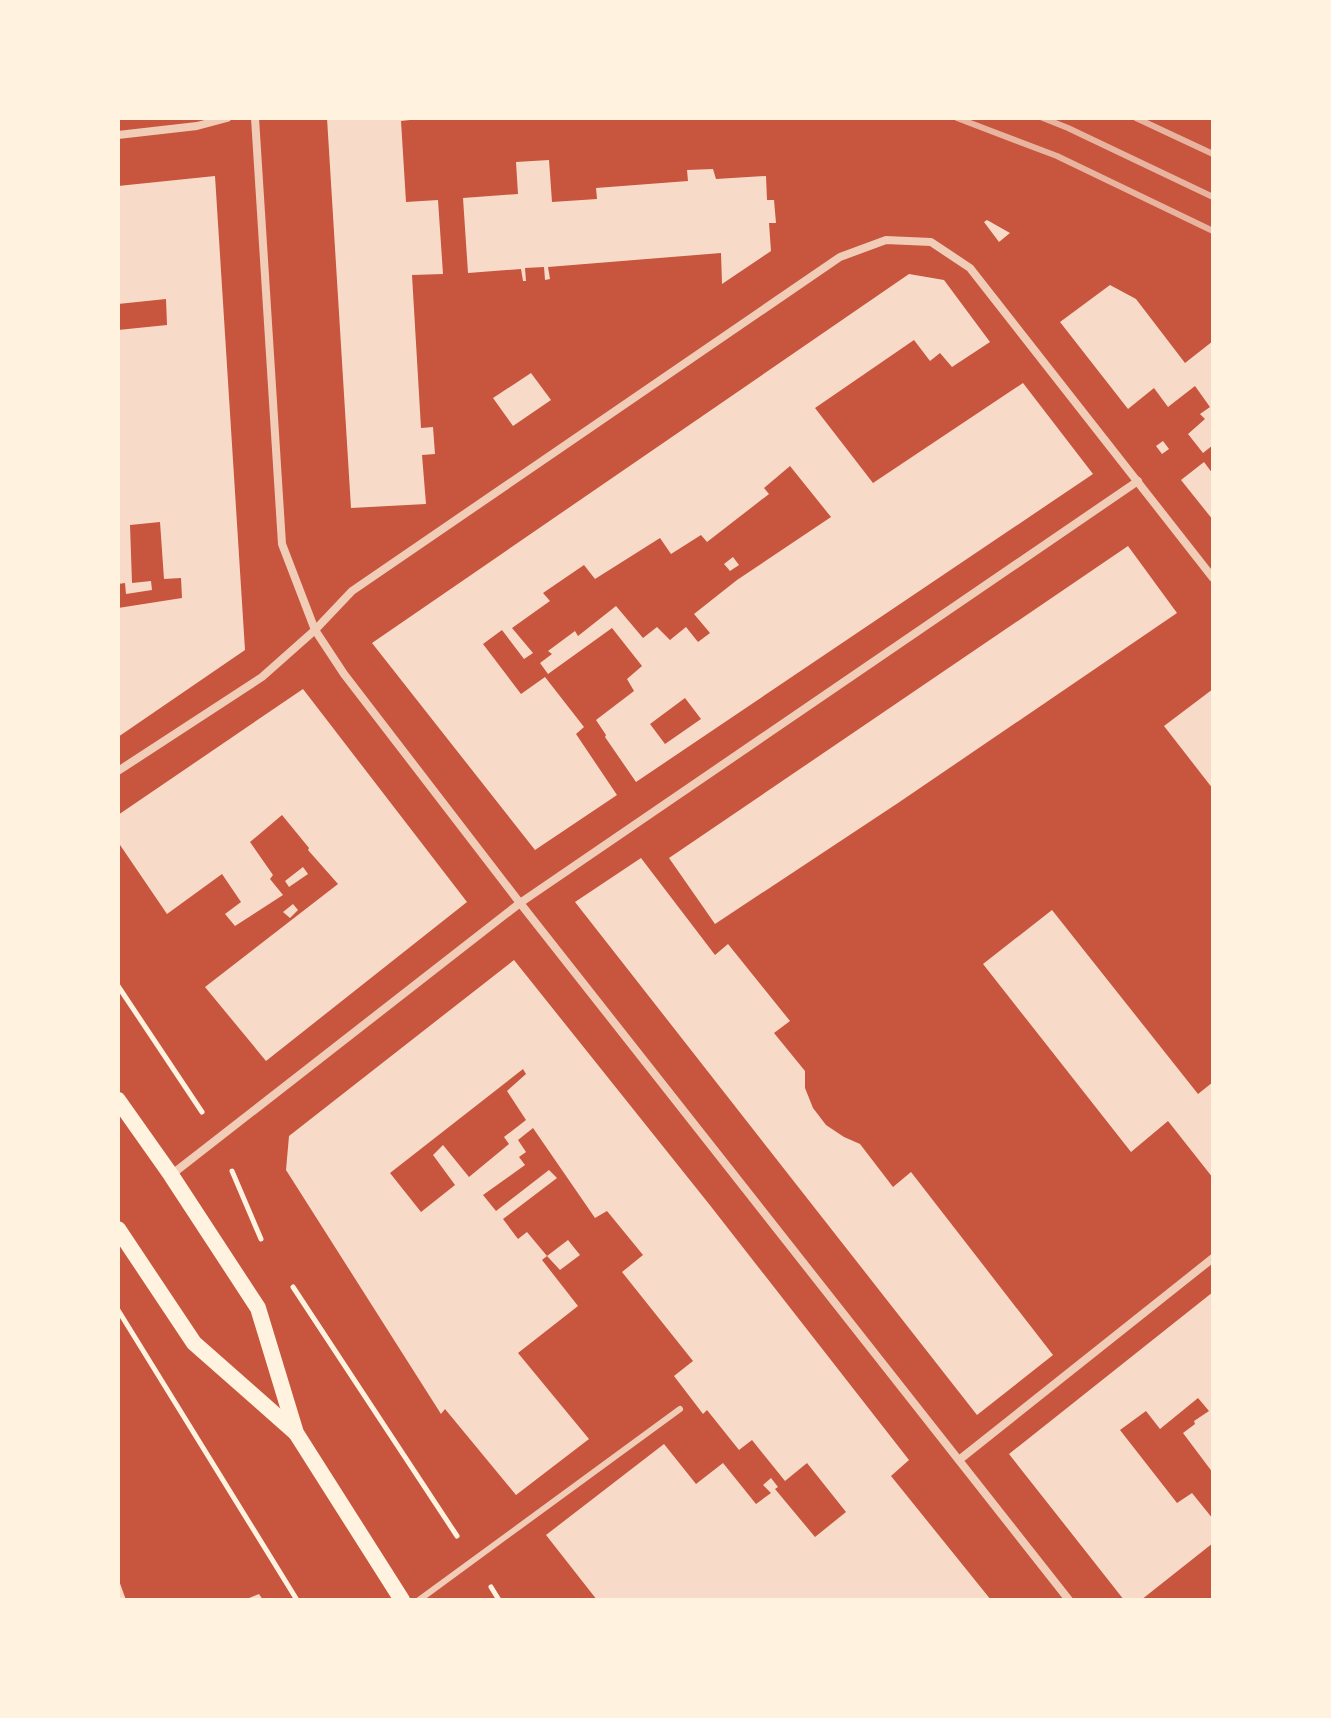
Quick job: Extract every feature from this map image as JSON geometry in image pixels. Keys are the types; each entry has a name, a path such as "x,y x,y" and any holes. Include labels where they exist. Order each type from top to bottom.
{"main road":[{"path":"118,1100 258,1308 296,1433 402,1600"},
{"path":"119,1231 194,1343 296,1433"}],"street":[{"path":"118,135 197,126 227,118"},
{"path":"255,118 282,544 315,630 344,674 520,903 1069,1600"},
{"path":"118,771 262,677 315,630 352,591 840,257 886,240 931,242 970,268 1213,578"},
{"path":"171,1175 520,903 1138,481"},
{"path":"959,1460 1213,1258"}],"lane":[{"path":"419,1600 680,1409"}],"path":[{"path":"118,986 202,1113"},
{"path":"230,1166 261,1239"},
{"path":"286,1278 499,1600"},
{"path":"118,1310 297,1600"}],"building":[{"path":"327,118 410,118 401,121 406,202 438,200 443,274 412,275 421,428 433,427 435,454 422,455 426,504 351,508"},
{"path":"549,160 552,202 597,199 596,188 688,181 687,170 713,169 716,179 766,176 767,200 774,200 776,223 769,223 771,251 722,284 721,253 548,267 550,279 545,280 544,267 525,268 526,281 523,281 521,269 468,273 463,198 518,194 516,162"},
{"path":"215,176 245,650 118,737 118,608 182,598 181,578 164,579 160,522 130,525 132,583 151,581 152,590 126,594 125,583 118,584 118,330 167,325 166,299 118,304 118,186"},
{"path":"987,220 1010,233 999,242 984,222"},
{"path":"909,274 944,280 990,342 952,367 940,353 930,361 914,340 815,408 873,483 1023,383 1093,474 636,782 596,720 634,691 627,679 642,666 612,628 548,674 540,663 552,654 548,651 575,631 578,636 616,606 643,638 657,627 670,640 686,627 698,642 710,633 694,614 737,580 831,517 790,466 764,488 769,494 707,542 701,535 671,554 660,538 595,579 584,565 543,593 550,601 512,628 533,653 524,659 502,630 483,644 521,694 545,677 584,727 576,734 617,795 535,850 372,643","holes":["685,698 701,719 665,744 650,724"]},
{"path":"1110,285 1136,299 1185,363 1213,341 1213,445 1203,453 1188,434 1205,419 1200,414 1210,407 1195,386 1168,407 1154,388 1128,409 1060,322"},
{"path":"531,373 551,400 513,426 493,398"},
{"path":"1163,441 1169,449 1162,454 1156,446"},
{"path":"1204,462 1213,474 1213,520 1181,480"},
{"path":"1128,546 1177,613 715,924 669,858"},
{"path":"733,557 739,565 730,571 724,564"},
{"path":"303,689 467,902 266,1061 205,987 338,884 282,815 250,842 273,875 270,879 283,895 235,926 225,914 241,902 222,874 167,914 118,842 118,815"},
{"path":"1213,689 1213,789 1164,726"},
{"path":"641,858 715,955 728,944 790,1021 774,1033 805,1071 805,1088 813,1108 826,1125 860,1144 893,1187 911,1172 1053,1355 977,1415 575,902"},
{"path":"303,867 308,874 289,887 285,881"},
{"path":"293,904 298,910 290,918 283,912"},
{"path":"1052,910 1198,1094 1213,1082 1213,1178 1168,1121 1131,1152 983,964"},
{"path":"514,960 909,1460 891,1476 991,1600 597,1600 546,1535 664,1444 696,1484 723,1463 756,1504 771,1493 763,1485 771,1478 778,1487 775,1489 815,1537 846,1512 807,1463 785,1481 752,1440 739,1450 707,1410 703,1414 674,1376 693,1361 622,1272 643,1255 607,1211 595,1218 533,1128 518,1140 526,1152 519,1157 525,1165 483,1195 496,1211 549,1170 557,1178 503,1219 518,1239 527,1232 547,1256 542,1260 578,1306 518,1353 589,1439 516,1495 445,1409 441,1414 286,1170 289,1136","holes":["523,1069 526,1074 507,1091 526,1120 504,1137 509,1144 469,1177 443,1145 433,1155 455,1185 421,1212 390,1173"]},
{"path":"568,1240 580,1255 560,1270 547,1256"},
{"path":"1213,1292 1213,1473 1183,1433 1209,1411 1198,1398 1160,1429 1146,1411 1120,1430 1177,1503 1192,1493 1213,1519 1213,1543 1141,1600 1124,1600 1009,1454"},
{"path":"118,1578 126,1600 118,1600"},
{"path":"259,1594 263,1600 244,1600"}],"railway":[{"path":"957,118 1057,156 1213,231"},
{"path":"1043,118 1213,197"},
{"path":"1136,118 1213,154"}]}
